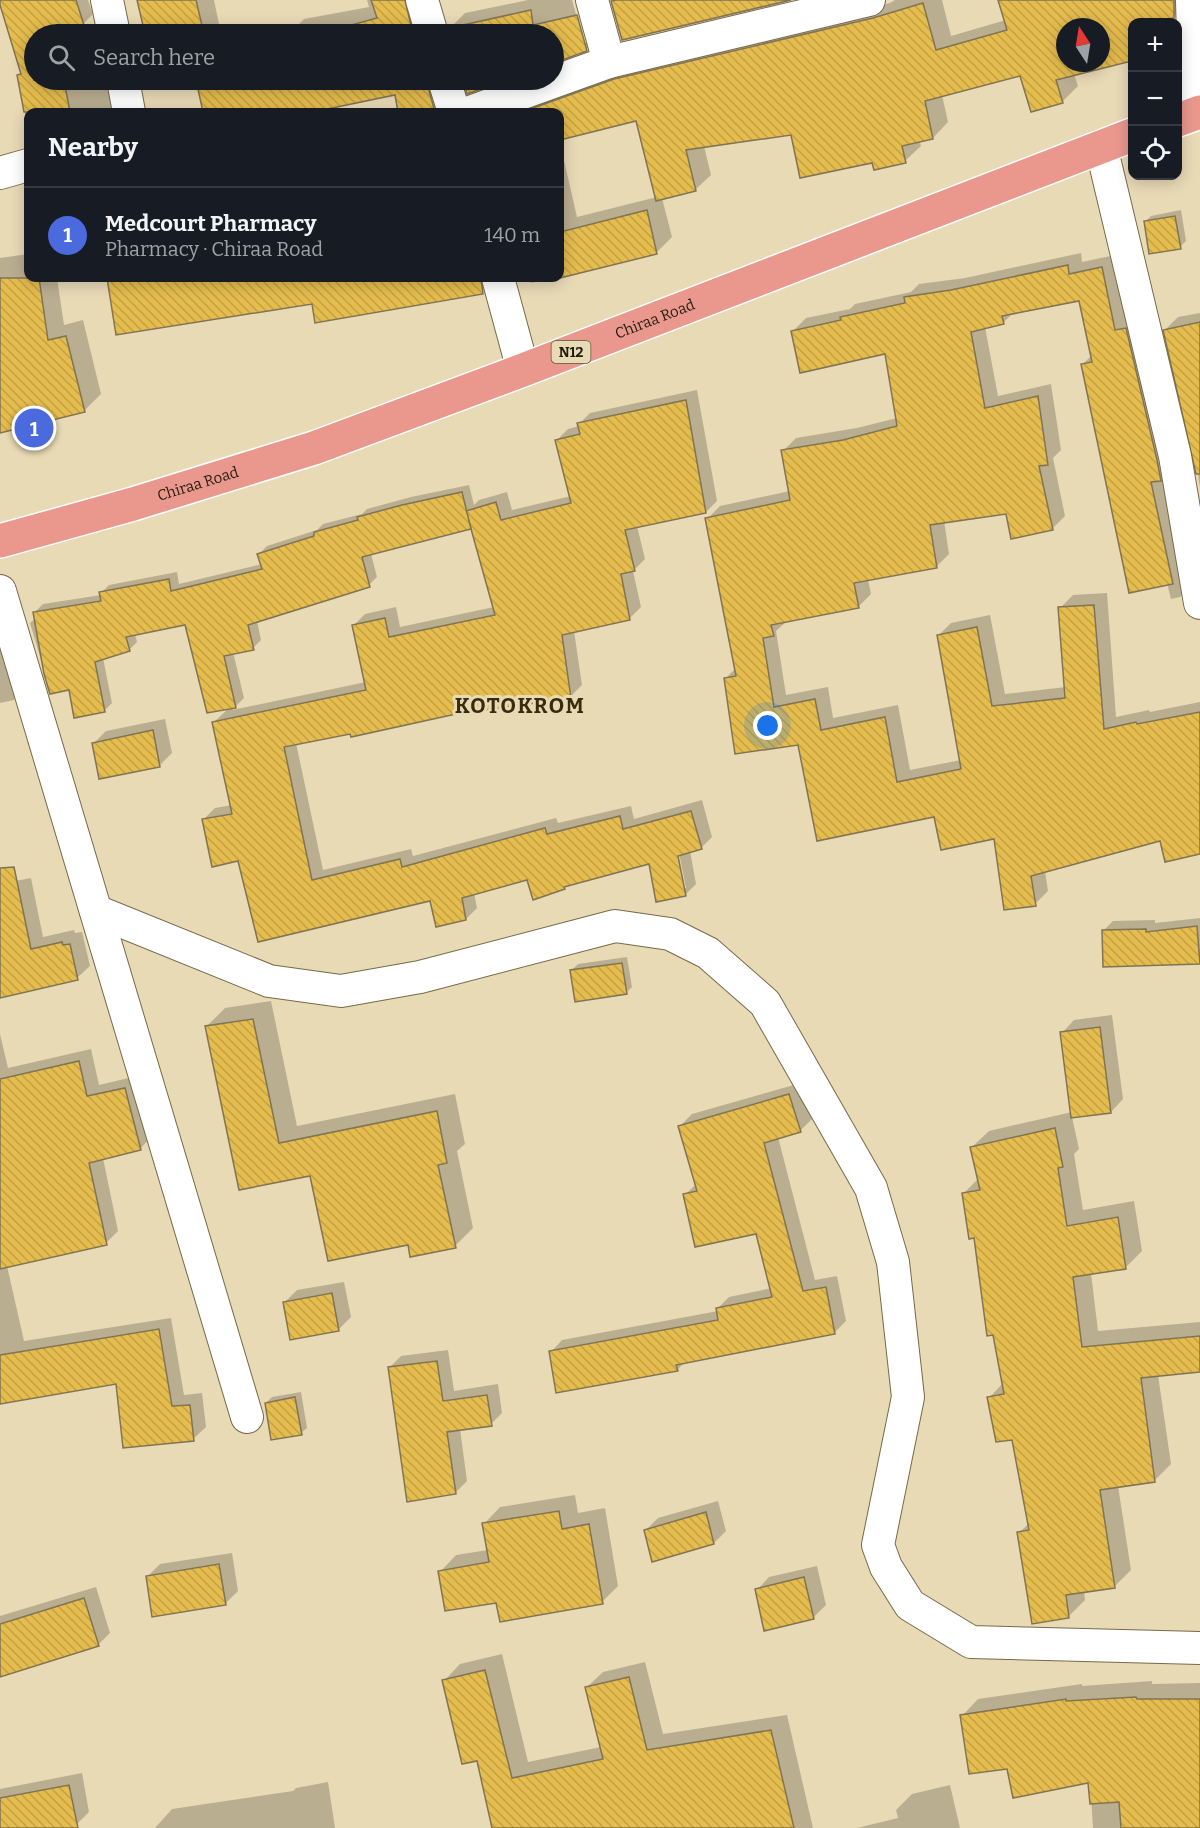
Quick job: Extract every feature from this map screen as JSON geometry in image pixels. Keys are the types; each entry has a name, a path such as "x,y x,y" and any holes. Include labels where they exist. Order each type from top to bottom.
{"highway":[{"name":"Chiraa Road","path":"0,541 133,504 314,448 523,370 1128,136"}],"street":[{"path":"107,0 112,24"},
{"path":"422,0 429,24"},
{"path":"592,0 609,62"},
{"path":"564,78 609,62 869,0"},
{"path":"1191,115 1192,0"},
{"path":"125,90 128,108"},
{"path":"447,90 453,108"},
{"path":"481,108 531,90"},
{"path":"1101,146 1175,456 1200,603"},
{"path":"0,173 24,166"},
{"path":"499,282 523,370"},
{"path":"0,591 248,1417"},
{"path":"96,911 269,981 341,991 420,977 615,926 670,934 708,953 765,1003 871,1188 893,1262 908,1397 878,1545 886,1567 910,1605 971,1642 1200,1648"}],"building":[{"path":"0,0 76,0 84,24 24,24 24,90 66,90 69,108 24,108 24,112 17,75 21,74"},
{"path":"137,0 196,0 202,24 143,24"},
{"path":"371,0 405,0 411,24 355,24 377,18"},
{"path":"791,0 622,40 611,1"},
{"path":"998,0 1174,0 1174,18 1128,18 1128,62 1110,66 1110,18 1056,18 1056,72 1088,72 1056,80 1063,103 1031,112 1020,76 925,101 933,139 902,146 906,163 874,170 872,163 800,178 791,135 686,150 696,191 656,201 636,121 564,139 564,108 533,108 614,79 873,18 923,3 936,50 1007,30"},
{"path":"531,10 533,24 467,24"},
{"path":"577,15 587,51 564,59 564,24 537,24"},
{"path":"198,90 429,90 434,108 397,108 395,95 332,108 202,108"},
{"path":"466,90 478,90 467,94"},
{"path":"647,210 657,254 564,277 564,231"},
{"path":"1175,216 1181,249 1149,254 1144,221"},
{"path":"1068,265 1069,274 1102,267 1115,330 1126,328 1161,481 1151,482 1173,584 1129,593 1081,364 1092,362 1079,301 1002,316 1004,324 971,332 985,408 1038,396 1048,465 1039,466 1053,530 1011,539 1006,514 930,525 937,568 854,583 859,608 771,625 774,636 763,638 774,707 815,699 821,730 885,717 897,782 961,769 937,635 977,627 992,706 1065,698 1058,607 1094,605 1104,729 1200,712 1200,854 1165,862 1160,841 1031,876 1036,906 1004,910 994,839 941,850 934,817 817,841 798,745 735,754 724,678 736,676 705,518 790,500 781,450 843,440 897,426 885,354 800,373 791,331 841,320 840,317 905,303 904,297 951,290"},
{"path":"0,278 24,278 24,282 40,282 48,340 66,336 85,412 0,433"},
{"path":"108,282 482,282 483,294 315,323 312,304 116,335"},
{"path":"1200,322 1200,474 1196,474 1163,330"},
{"path":"686,400 706,513 625,530 635,571 621,574 630,620 562,635 571,698 456,714 351,737 350,734 284,747 312,880 400,859 402,867 545,828 547,834 620,816 623,829 691,811 702,849 678,856 686,896 656,902 649,864 564,887 565,889 533,900 527,880 462,898 466,920 436,927 430,901 258,942 238,861 212,867 202,819 232,814 212,722 366,690 352,625 385,618 389,637 495,615 466,511 496,502 501,520 571,503 555,440 580,434 577,423"},
{"path":"462,492 471,529 362,557 370,587 248,625 254,650 224,656 236,708 207,713 185,625 126,637 130,651 95,662 105,712 74,718 69,690 50,694 44,674 33,612 101,601 99,592 169,579 171,591 262,569 257,554 314,536 314,532 358,520 357,517"},
{"path":"153,730 160,767 99,779 92,743"},
{"path":"14,867 31,949 62,942 63,945 70,944 78,980 0,998 0,868"},
{"path":"1197,926 1200,964 1103,967 1102,930 1146,929 1146,932"},
{"path":"622,963 627,994 575,1002 570,970"},
{"path":"253,1019 279,1143 437,1111 447,1163 438,1165 456,1248 410,1257 408,1245 328,1261 310,1176 239,1190 205,1026"},
{"path":"1100,1027 1111,1113 1071,1118 1060,1032"},
{"path":"79,1061 87,1096 125,1088 141,1150 89,1163 107,1245 0,1269 0,1079"},
{"path":"789,1094 801,1132 764,1143 803,1291 826,1287 835,1334 676,1365 678,1371 556,1393 549,1351 718,1320 716,1308 772,1297 756,1234 695,1247 683,1194 697,1191 678,1126"},
{"path":"1055,1128 1063,1167 1058,1168 1067,1226 1118,1217 1126,1269 1073,1277 1082,1347 1200,1336 1200,1372 1141,1378 1155,1482 1100,1490 1115,1588 1066,1595 1069,1618 1032,1624 1017,1532 1029,1530 1012,1440 996,1442 987,1397 1004,1394 993,1335 987,1336 974,1238 969,1239 962,1193 980,1190 970,1147"},
{"path":"332,1293 339,1331 290,1340 283,1302"},
{"path":"159,1329 172,1406 190,1405 194,1441 123,1448 116,1384 0,1404 0,1355"},
{"path":"437,1361 443,1401 487,1395 492,1426 447,1432 456,1494 407,1502 388,1367"},
{"path":"295,1397 302,1435 271,1440 265,1403"},
{"path":"559,1511 562,1529 589,1524 603,1604 500,1622 496,1603 445,1611 438,1571 489,1562 482,1523"},
{"path":"706,1512 714,1544 652,1562 644,1530"},
{"path":"219,1564 226,1605 152,1617 146,1576"},
{"path":"804,1577 814,1619 764,1631 755,1589"},
{"path":"84,1598 99,1646 0,1677 0,1624"},
{"path":"485,1670 512,1778 603,1759 585,1687 629,1677 647,1750 771,1730 794,1828 492,1828 477,1761 462,1764 442,1680"},
{"path":"1136,1697 1137,1699 1200,1699 1200,1828 1121,1828 1119,1802 1090,1804 1088,1783 1013,1798 1007,1769 969,1774 960,1715 1066,1699 1066,1701"},
{"path":"69,1785 78,1828 0,1828 0,1798"}],"place":[{"name":"Medcourt Pharmacy","path":"34,428"}],"district":[{"name":"KOTOKROM","path":"520,706"}]}
